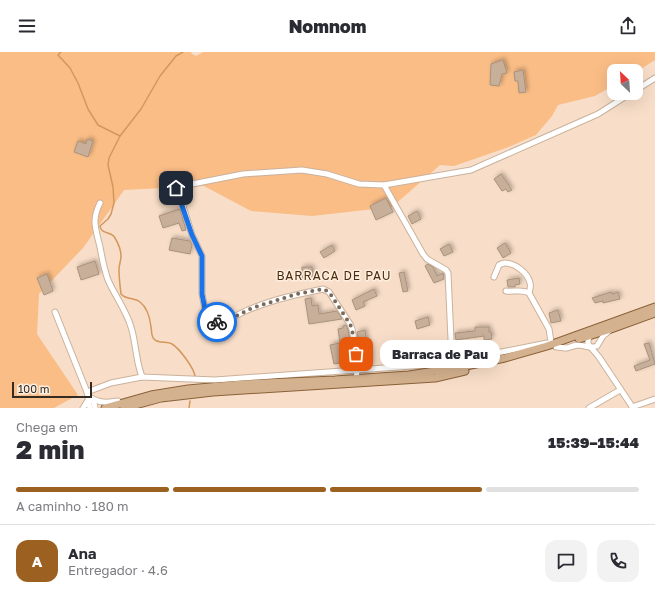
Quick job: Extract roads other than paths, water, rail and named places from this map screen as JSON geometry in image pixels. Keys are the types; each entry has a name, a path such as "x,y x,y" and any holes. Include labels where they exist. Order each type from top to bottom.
{"main road":[{"path":"105,408 151,395 215,386 435,378 527,357 553,345 573,341 655,308"},
{"path":"124,408 161,398 213,392 356,381 461,367 505,358 547,346 568,338 611,329 655,313"}],"street":[{"path":"643,86 655,78"},
{"path":"356,381 359,366 352,329 329,292 323,289 297,294 252,308 226,321 218,323 210,318 205,309 202,294 202,256 192,235 176,188 243,174 302,170 327,174 359,184 384,185 471,170 598,114 620,100"},
{"path":"384,185 423,254 428,259 446,270 448,274 452,362"},
{"path":"100,203 96,209 94,218 95,230 104,269 132,327 142,378"},
{"path":"494,277 499,265 506,263 519,268 524,273 530,284 529,293"},
{"path":"506,291 519,292 524,290 529,293 548,329 553,345"},
{"path":"55,312 88,394 94,402 94,408"},
{"path":"553,345 568,348 581,345 590,348 597,346 603,336 611,329"},
{"path":"590,333 596,341 598,357"},
{"path":"590,333 588,340 590,348 598,357 632,407 655,399"},
{"path":"88,394 111,383 142,378 215,380 441,364 490,354 553,345 568,338"},
{"path":"589,408 620,390"},
{"path":"88,394 97,401 104,403 137,398"},
{"path":"83,408 86,404 88,394"},
{"path":"88,394 90,408"}],"waterway":[{"path":"61,52 58,55 70,68 78,83 88,109 98,125 120,136"},
{"path":"183,52 176,56 160,76 141,109 120,136 109,158 108,165 113,187 114,203 108,219 100,226 102,231 114,236 120,249 121,256 119,272 121,294 125,297 138,300 143,304 147,310 153,338 156,341 170,343 175,346 190,364 195,377"},
{"path":"189,408 190,401"}],"place":[{"name":"Barraca de Pau","path":"356,354"}],"district":[{"name":"BARRACA DE PAU","path":"334,275"}]}
